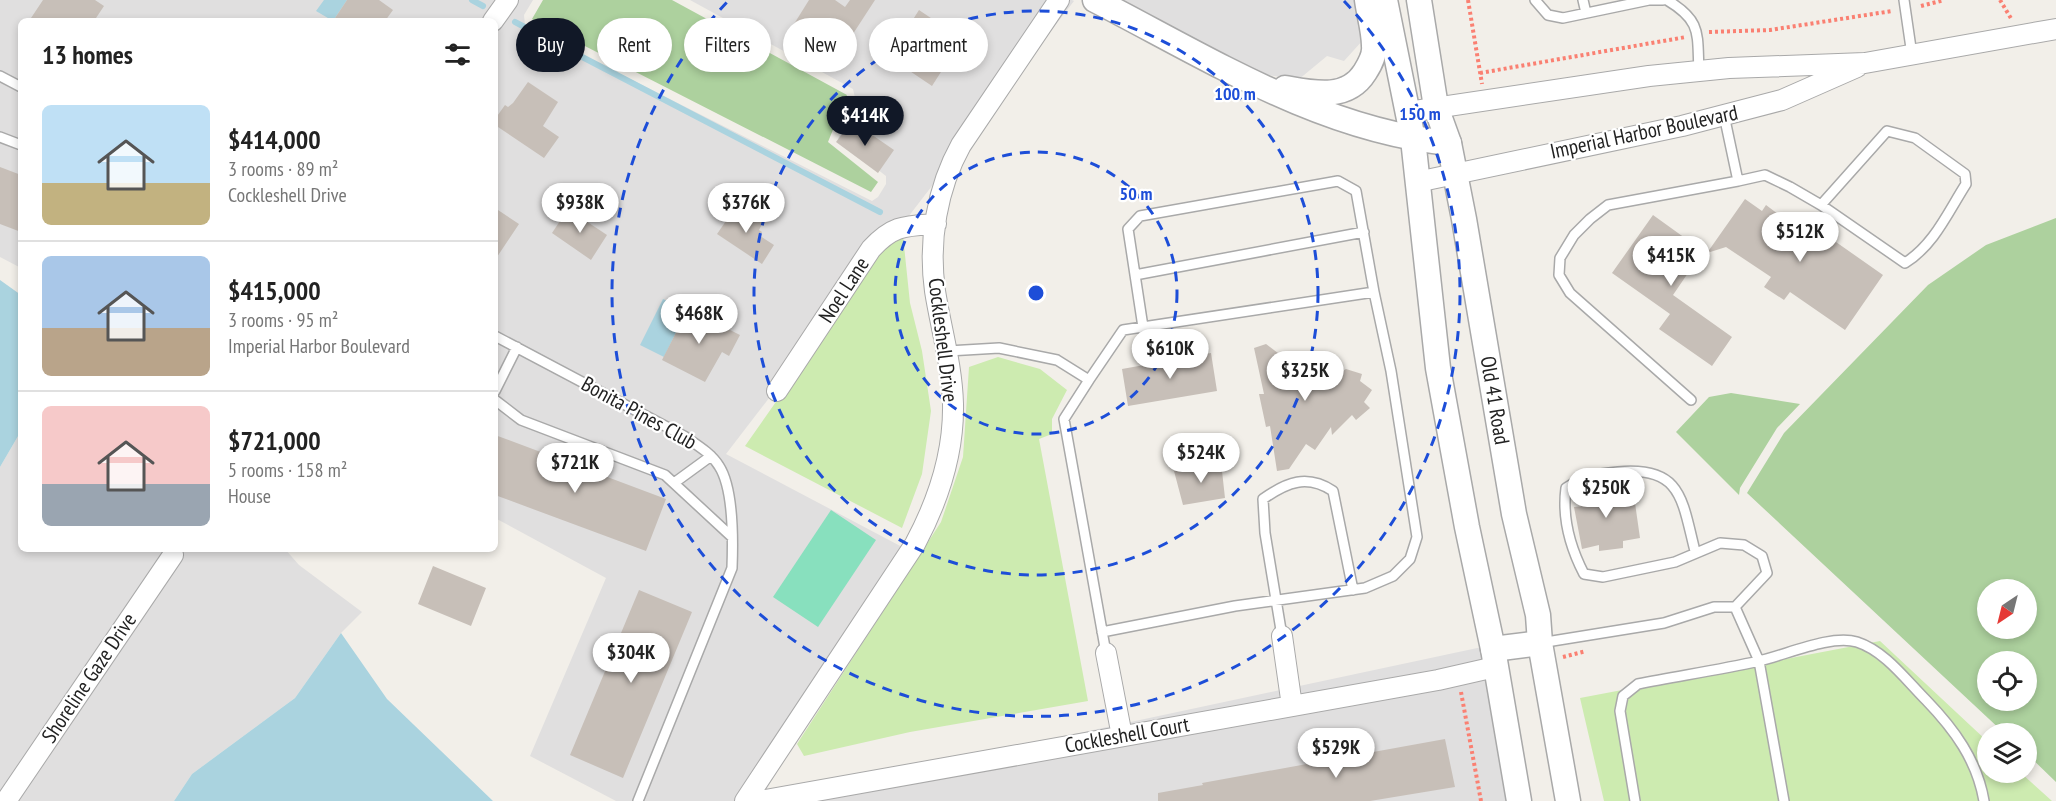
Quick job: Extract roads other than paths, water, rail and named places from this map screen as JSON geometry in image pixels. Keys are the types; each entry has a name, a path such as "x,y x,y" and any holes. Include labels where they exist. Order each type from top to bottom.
{"street":[{"path":"495,18 508,0"},
{"name":"Cockleshell Drive","path":"745,801 928,520 945,470 951,440 953,405 948,351 935,291 936,224 941,193 951,163 1059,0"},
{"path":"1095,0 1304,106 1354,125 1413,140 1449,143"},
{"path":"1259,84 1317,94 1335,93 1351,86 1362,77 1371,63 1375,47 1367,0"},
{"path":"1385,0 1413,140 1438,368 1520,801"},
{"name":"Old 41 Road","path":"1419,0 1436,106 1449,143 1474,271 1514,514 1538,615 1540,644 1568,801"},
{"name":"Imperial Harbor Boulevard","path":"1408,112 1436,106 1699,71 1865,63 2056,29"},
{"name":"Imperial Harbor Boulevard","path":"1417,182 1724,115 1782,100 1865,63"},
{"name":"Noel Lane","path":"777,391 871,249 884,235 900,226 936,224"},
{"name":"Shoreline Gaze Drive","path":"6,801 173,555"},
{"path":"1282,636 1292,706"},
{"path":"1494,658 1540,644"},
{"path":"1106,653 1122,736"},
{"name":"Cockleshell Court","path":"760,801 1438,680 1494,658"}],"lane":[{"path":"1535,0 1548,15 1563,18 1665,0 1683,10 1696,27 1699,71"},
{"path":"1583,0 1586,13"},
{"path":"1904,0 1912,55"},
{"path":"0,76 18,85"},
{"path":"1724,115 1738,181"},
{"path":"1691,400 1570,293 1559,275 1560,258 1574,235 1608,205 1765,175 1821,205 1905,262 1918,255 1930,241 1966,184 1965,174 1915,138 1887,131 1821,205"},
{"path":"0,137 18,144"},
{"path":"1102,632 1353,590 1393,576 1410,559 1417,537 1391,371 1356,191 1338,181 1140,216 1128,229 1143,327"},
{"path":"1135,275 1364,232"},
{"path":"1106,653 1064,419 1123,330 1374,292"},
{"name":"Bonita Pines Club","path":"498,338 684,436 711,456 721,468 728,493 732,568 638,801"},
{"path":"498,385 517,347"},
{"path":"948,351 999,348 1057,360 1089,380"},
{"path":"498,402 521,420 665,475 732,537"},
{"path":"674,483 711,456"},
{"path":"1695,551 1678,492 1658,474 1638,470 1584,476 1566,488 1564,507 1570,542 1584,574 1603,577 1675,562 1695,551 1720,543 1744,545 1762,556 1767,573 1736,608"},
{"path":"1282,636 1265,533 1263,499 1284,484 1318,481 1333,491 1353,590"},
{"path":"1540,644 1664,623 1714,607 1736,608"},
{"path":"1736,608 1759,661 1784,801"},
{"path":"1635,801 1620,711 1623,696 1638,684 1759,661 1836,640 1855,642 1874,650 1951,727 1968,754 1981,785 1984,801"}],"water":[{"path":"324,0 347,0 335,18 328,18 316,11"},
{"path":"0,280 18,293 18,436 0,467"},
{"path":"663,299 687,310 664,357 640,345"},
{"path":"341,633 387,699 493,801 174,801 192,774 295,698"}],"waterway":[{"path":"472,0 483,6"},
{"path":"515,22 880,212"}]}
